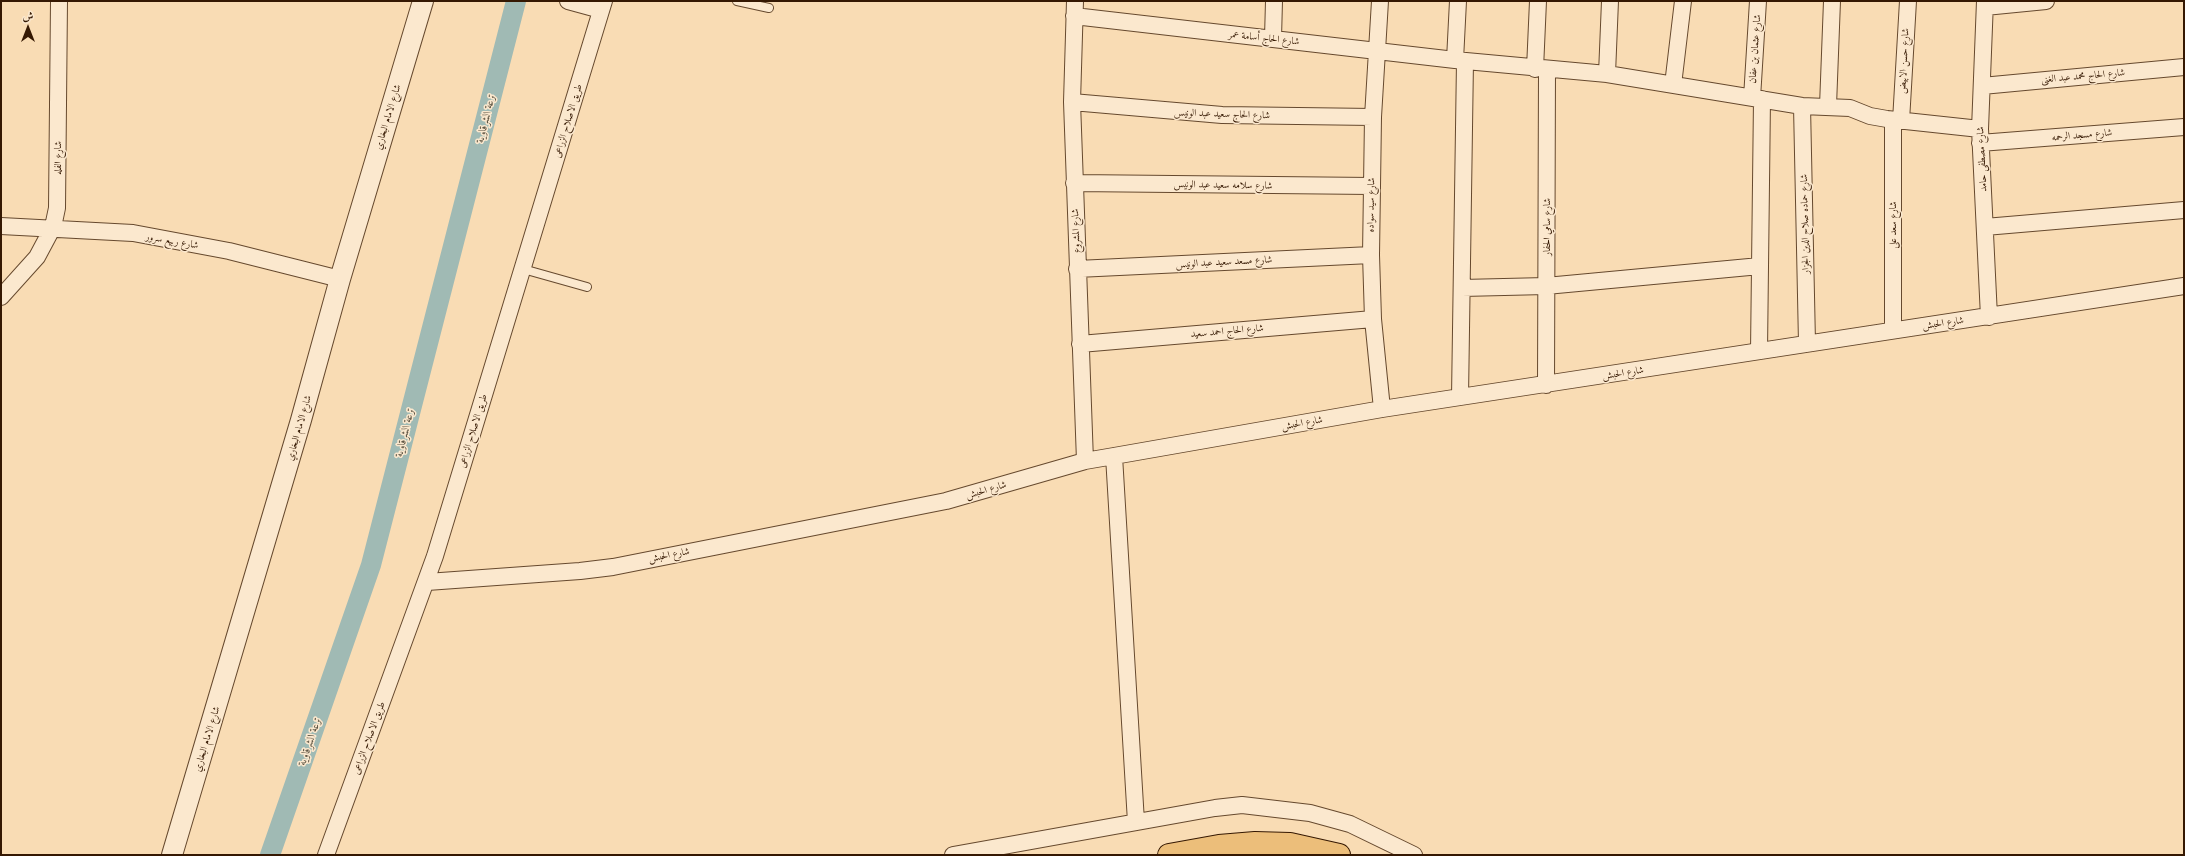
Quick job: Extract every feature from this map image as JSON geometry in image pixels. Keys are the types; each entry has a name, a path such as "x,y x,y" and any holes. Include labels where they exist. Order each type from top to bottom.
{"highway":[{"path":"1169,855 1219,846 1255,843 1290,844 1339,855"}],"street":[{"name":"شارع الفله","path":"1,297 37,257 53,228 57,208 59,1"},
{"name":"شارع الامام البخاري","path":"172,855 299,428 340,279 422,1"},
{"path":"568,1 603,6"},
{"path":"1273,38 1274,1"},
{"name":"شارع سيد سواده","path":"1380,1 1375,51 1371,255 1373,319 1382,409"},
{"path":"1458,1 1462,288 1460,397"},
{"name":"شارع سامي الحفار","path":"1538,1 1546,286 1546,385"},
{"path":"1607,74 1610,1"},
{"path":"1672,84 1683,1"},
{"name":"شارع عثمان بن عفان","path":"1758,1 1757,98 1760,266 1759,351"},
{"path":"1828,106 1832,1"},
{"name":"شارع حسن الابيض","path":"1897,121 1908,1"},
{"path":"1985,4 2046,1"},
{"name":"شارع مصطفى حامد","path":"1985,4 1980,136 1989,317"},
{"name":"طريق الاصلاح الزراعى","path":"326,855 427,582 603,6"},
{"name":"شارع الحاج أسامة عمر","path":"1074,9 1273,38 1375,51 1460,61 1607,74 1757,98"},
{"name":"شارع المشروع","path":"1074,9 1072,102 1085,461"},
{"name":"شارع الحاج محمد عبد الغنى","path":"1982,86 2184,67"},
{"name":"شارع مسجد الرحمه","path":"1757,98 1802,106 1850,108 1870,116 1980,136 2184,127"},
{"name":"شارع الحاج سعيد عبد الونيس","path":"1072,102 1222,115 1373,117"},
{"name":"شارع حماده صلاح الدين الجزار","path":"1802,106 1807,343"},
{"name":"شارع سعد على","path":"1893,330 1897,121"},
{"name":"شارع سلامه سعيد عبد الونيس","path":"1074,183 1372,186"},
{"path":"1985,227 2184,210"},
{"name":"شارع ربيع سرور","path":"1,226 53,228 141,235 229,251 340,279"},
{"name":"شارع مسعد سعيد عبد الونيس","path":"1077,269 1371,255"},
{"path":"1462,288 1546,286 1760,266"},
{"name":"شارع الحبش","path":"427,582 580,571 614,567 946,501 1085,461 1382,409 2184,286"},
{"name":"شارع الحاج احمد سعيد","path":"1080,344 1373,319"},
{"path":"1114,456 1136,822"},
{"path":"953,855 1136,822 1242,805 1310,813 1350,824 1414,855"}],"lane":[{"path":"737,1 769,8"},
{"path":"523,269 587,287"}],"waterway":[{"name":"ترعة الشرقاوية","path":"270,855 371,565 516,1"}]}
